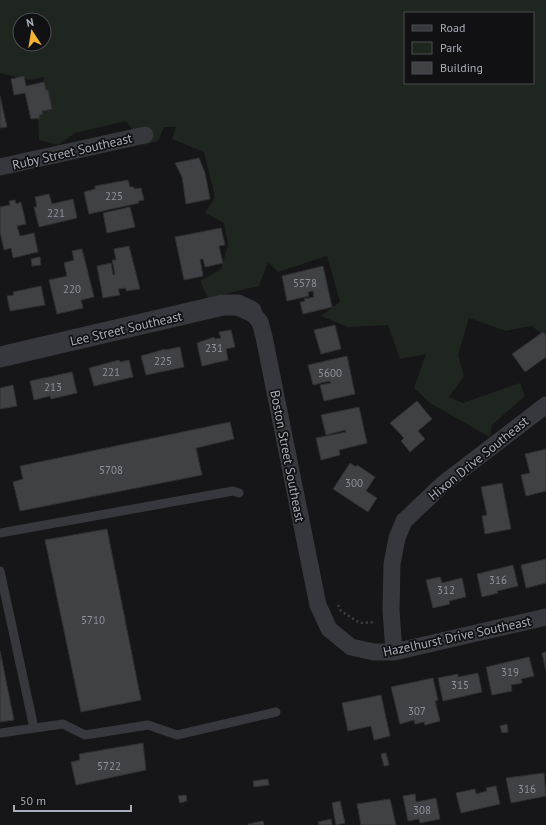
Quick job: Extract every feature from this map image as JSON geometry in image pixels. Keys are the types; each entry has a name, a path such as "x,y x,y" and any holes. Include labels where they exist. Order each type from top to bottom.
{"street":[{"name":"Ruby Street Southeast","path":"0,168 145,135"},
{"name":"Lee Street Southeast","path":"0,357 223,305 238,305 251,311"},
{"name":"Boston Street Southeast","path":"251,311 260,322 264,337 318,604"},
{"name":"Hixon Drive Southeast","path":"394,652 392,622 392,564 397,538 404,521 443,484 546,405"},
{"name":"Hazelhurst Drive Southeast","path":"318,604 329,629 351,647 374,652 394,652 546,617"}],"lane":[{"path":"0,534 195,497 233,491 239,493"},
{"path":"0,571 34,728"},
{"path":"0,733 63,724 85,735 148,724 177,735 276,712"}],"path":[{"path":"334,599 341,611 360,623 392,622"}],"green space":[{"path":"0,0 546,0 546,336 531,326 506,331 469,318 458,355 464,376 449,397 463,403 520,383 525,396 492,425 490,437 430,403 414,388 426,354 400,359 388,325 348,327 321,316 340,302 327,256 278,272 268,262 259,286 208,298 200,281 221,269 228,245 224,223 205,213 215,197 204,152 172,139 176,127 164,127 158,141 144,145 126,121 75,133 58,145 39,140 38,114 44,77 30,80 0,73"}],"building":[{"path":"24,76 26,86 44,82 46,90 48,90 52,109 42,111 43,114 39,115 40,118 31,119 25,93 14,95 11,79"},
{"path":"0,96 7,127 0,128"},
{"path":"199,158 205,173 210,199 186,204 182,177 175,163"},
{"path":"128,180 130,187 134,187 134,189 141,188 144,200 138,201 139,203 89,214 84,192 95,189 95,186"},
{"path":"49,194 52,204 73,199 77,218 39,227 34,207 37,207 35,197"},
{"path":"15,200 16,204 21,202 26,224 17,226 20,236 34,233 38,252 13,258 11,248 4,250 0,232 0,207 10,205 9,201"},
{"path":"130,207 135,227 107,233 103,213"},
{"path":"221,228 225,245 219,246 223,263 205,267 203,259 200,259 203,276 184,280 175,237"},
{"path":"129,246 140,289 126,291 126,288 118,289 120,295 103,298 97,266 111,263 113,275 115,274 112,260 116,260 114,249"},
{"path":"82,249 94,297 81,300 83,308 57,314 49,280 67,276 64,263 74,260 72,251"},
{"path":"40,257 41,265 32,266 31,259"},
{"path":"323,266 332,307 303,314 300,302 305,301 304,299 314,297 313,291 308,292 309,296 287,301 282,276"},
{"path":"41,286 45,305 10,311 7,296 14,295 13,292"},
{"path":"335,325 341,349 321,354 314,330"},
{"path":"231,330 235,347 226,349 228,360 202,366 197,343 214,337 215,339 221,338 219,332"},
{"path":"543,332 546,336 546,357 525,372 512,354"},
{"path":"180,347 184,367 146,375 141,356 165,349"},
{"path":"347,356 355,394 324,401 320,385 331,383 330,381 313,385 308,365"},
{"path":"119,360 120,362 129,360 133,377 94,386 89,368"},
{"path":"72,372 77,393 51,399 50,396 34,400 30,381"},
{"path":"13,385 17,406 0,409 0,388"},
{"path":"417,401 432,419 418,431 425,439 410,452 401,441 404,438 390,423"},
{"path":"359,407 367,443 339,450 340,455 321,460 316,438 346,432 345,430 326,435 321,415"},
{"path":"230,422 234,439 196,448 202,475 20,511 13,482 23,479 20,466"},
{"path":"546,449 546,491 526,496 521,475 530,473 525,454"},
{"path":"350,463 356,467 357,465 375,477 366,491 377,498 368,512 333,489"},
{"path":"502,483 511,529 485,534 482,516 487,515 481,487"},
{"path":"107,529 141,700 81,712 45,540"},
{"path":"546,559 546,583 526,588 521,565"},
{"path":"513,565 518,586 497,591 498,593 482,597 477,574"},
{"path":"440,577 442,583 462,578 466,597 449,601 450,604 433,608 426,580"},
{"path":"0,651 14,720 0,722"},
{"path":"546,652 546,671 542,653"},
{"path":"529,657 534,676 521,679 522,683 511,685 512,691 492,695 486,667"},
{"path":"478,673 482,692 443,701 438,678 458,674 458,677"},
{"path":"433,678 438,700 435,701 440,721 425,725 424,722 415,724 414,720 400,724 391,687"},
{"path":"381,695 390,736 374,740 371,726 348,731 342,703"},
{"path":"507,724 508,732 502,733 500,726"},
{"path":"143,743 146,770 76,785 71,762 80,760 79,754"},
{"path":"386,753 389,765 384,766 381,754"},
{"path":"544,773 546,796 511,803 506,778"},
{"path":"268,779 269,785 254,787 253,781"},
{"path":"496,786 500,804 461,813 456,793 475,789 476,794 487,791 486,788"},
{"path":"415,794 416,802 436,798 440,819 420,823 419,819 408,821 403,796"},
{"path":"186,795 187,801 180,803 178,796"},
{"path":"390,799 396,825 361,825 357,804"},
{"path":"340,801 345,823 336,825 332,803"},
{"path":"331,819 332,825 319,825 318,822"},
{"path":"263,821 264,825 248,825 248,824"}]}
